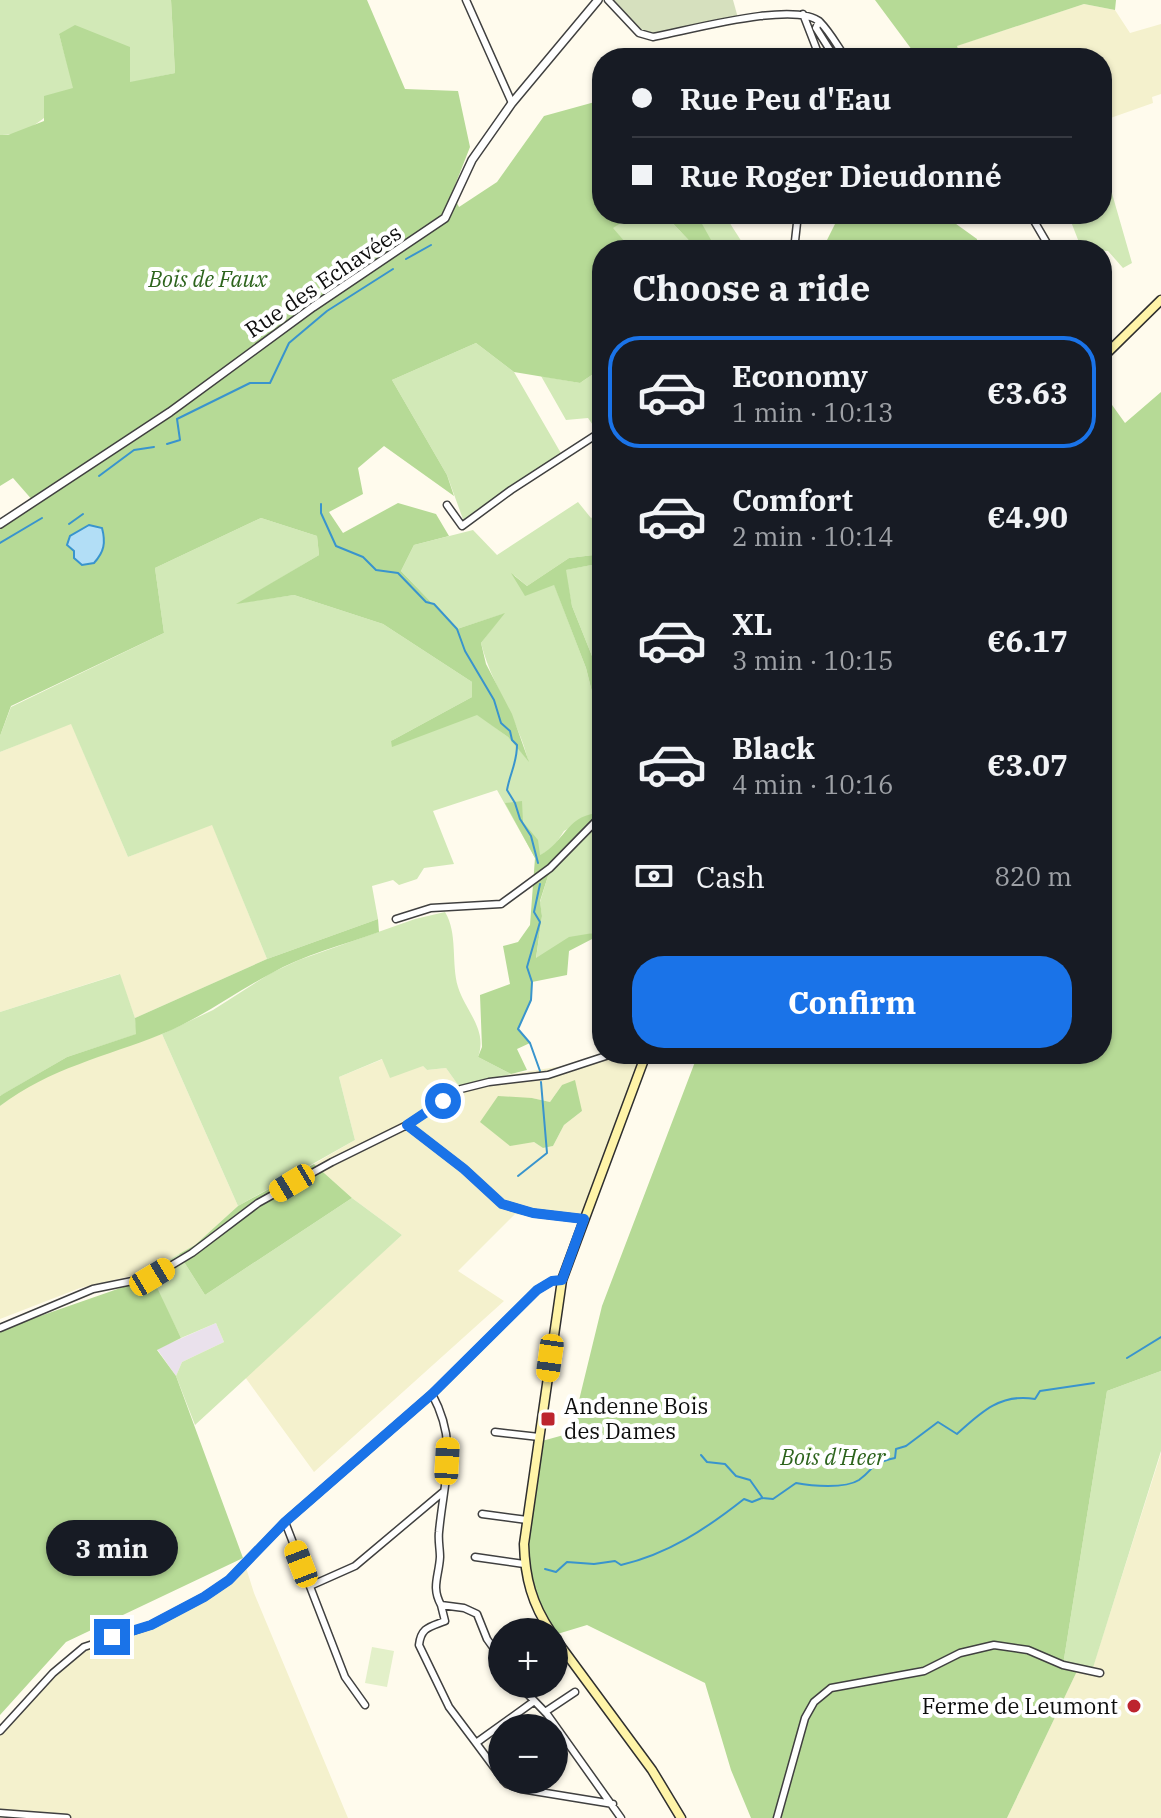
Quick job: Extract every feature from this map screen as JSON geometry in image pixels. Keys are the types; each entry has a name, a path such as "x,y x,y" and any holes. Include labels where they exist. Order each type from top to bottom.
{"main road":[{"path":"1112,348 1161,300"},
{"path":"541,1618 529,1592 524,1564 527,1520 562,1280 642,1064"},
{"path":"568,1656 652,1770 681,1818"}],"street":[{"path":"466,0 512,103"},
{"name":"Rue des Echavées","path":"0,524 170,412 313,307 445,218 472,160 512,103 598,0"},
{"path":"608,0 639,33 653,37 781,12 803,14 819,21 839,48"},
{"path":"803,14 816,48"},
{"path":"819,21 816,28 829,48"},
{"path":"447,505 462,526 592,437"},
{"path":"396,919 431,908 501,904 550,868 592,825"},
{"path":"0,1328 93,1289 152,1277 192,1253 258,1203 407,1125 461,1089 489,1082 548,1075 592,1061"},
{"path":"407,1125 464,1169 502,1204 533,1213 584,1219"},
{"path":"0,1731 53,1673 84,1647 151,1625 229,1580 285,1522 432,1394 537,1290 552,1281 562,1280"},
{"path":"432,1394 443,1415 449,1437 435,1593 445,1621 425,1627 419,1645 449,1707 488,1759"},
{"path":"495,1432 539,1437"},
{"path":"310,1586 355,1566 444,1491"},
{"path":"482,1514 527,1520"},
{"path":"285,1522 345,1677 365,1705"},
{"path":"475,1557 524,1564"},
{"path":"441,1605 464,1608 477,1614 488,1640"},
{"path":"777,1818 805,1718 814,1702 831,1688 924,1671 960,1653 994,1645 1028,1650 1063,1665 1100,1673"},
{"path":"545,1712 575,1692"},
{"path":"530,1698 545,1712 621,1818"},
{"path":"476,1743 533,1702"},
{"path":"552,1794 613,1804"},
{"path":"0,1813 67,1818"}],"shaded area":[{"path":"1084,4 1115,10 1130,33 1161,24 1161,94 1152,97 1153,103 1112,117 1112,48 956,46"},
{"path":"71,723 128,857 212,824 267,959 135,1018 119,974 0,1012 0,752"},
{"path":"162,1034 238,1206 195,1245 148,1272 80,1288 0,1319 0,1106 21,1090 68,1066"},
{"path":"592,1056 592,1064 647,1064 587,1223 515,1214 458,1271 504,1301 314,1472 245,1377 402,1235 352,1198 314,1164 355,1140 339,1077 383,1059 423,1066 427,1070 446,1068 461,1089 511,1074 563,1066","holes":["562,1085 582,1111 564,1125 553,1146 543,1148 534,1142 532,1098 550,1102"]},
{"path":"216,1323 224,1342 182,1362 176,1376 157,1349"},
{"path":"1161,1453 1161,1818 1007,1818 1078,1669 1092,1670"},
{"path":"243,1558 254,1593 348,1818 0,1818 0,1731 53,1673 84,1647 151,1625 229,1580"}],"green space":[{"path":"0,0 171,0 175,73 129,83 59,34 74,88 50,113 32,126 0,135"},
{"name":"Bois de Faux","path":"171,0 367,0 405,89 458,91 470,147 452,193 459,207 497,182 544,116 592,103 592,224 619,224 613,228 623,240 592,240 592,375 580,383 514,372 476,343 392,380 447,475 454,496 384,446 358,468 363,494 329,512 343,533 398,503 436,514 449,536 414,545 401,571 457,629 505,613 481,643 486,664 512,714 529,762 508,737 477,715 392,747 391,741 472,697 472,682 383,624 294,595 236,604 319,555 317,536 261,518 155,568 164,633 11,706 0,736 0,524 34,502 13,478 0,486 0,135 8,135 44,121 44,96 73,88 59,34 75,25 130,47 130,82 175,73"},
{"path":"614,0 733,0 738,18 654,35 641,32"},
{"path":"875,0 1116,0 1115,10 1084,4 958,48 911,48"},
{"path":"1112,193 1132,263 1123,268 1112,256 1112,240 1078,240 1072,224 1112,224"},
{"path":"619,224 673,224 689,240 623,240 612,228"},
{"path":"673,224 702,224 711,240 689,240"},
{"path":"701,224 730,224 741,240 709,240"},
{"path":"835,224 956,224 977,240 827,240"},
{"path":"476,343 514,372 562,455 509,488 464,522 447,475 392,380"},
{"path":"592,375 592,424 588,418 566,420 541,376 580,383"},
{"name":"Bois d'Heer","path":"1161,392 1161,1371 1107,1391 1063,1665 1078,1669 1007,1818 751,1818 731,1770 705,1683 587,1625 568,1631 568,1618 541,1618 537,1612 524,1564 542,1441 571,1433 602,1306 694,1064 1112,1064 1112,405 1125,423"},
{"path":"578,502 592,517 592,555 569,558 527,586 514,575 526,595 554,584 592,692 592,815 564,831 553,848 535,858 497,790 433,811 454,864 424,868 417,879 399,885 393,880 372,886 378,919 267,959 212,825 128,857 71,724 0,752 0,736 11,707 164,633 155,568 261,518 317,536 319,555 239,603 294,595 383,624 472,682 472,697 391,741 477,714 508,737 528,760 481,643 503,614 457,629 401,571 414,545 473,530 497,555"},
{"path":"592,555 592,565 566,570 572,606 592,656 592,692 554,585 525,596 511,573 527,586 569,558"},
{"path":"592,565 592,656 572,606 565,570"},
{"path":"522,801 523,822 538,840 540,855 555,844 571,825 592,814 592,831 548,876 540,901 542,916 536,958 569,937 592,933 592,939 569,951 567,975 532,982 531,1000 518,1029 530,1043 517,1049 527,1070 511,1074 478,1057 482,1047 480,995 510,984 503,946 518,942 530,925 535,858 505,803"},
{"path":"592,831 592,933 536,959 542,916 540,902 548,876"},
{"path":"445,912 452,929 458,987 480,1038 478,1057 511,1074 461,1089 446,1068 427,1070 423,1066 390,1078 382,1059 339,1077 355,1140 238,1206 162,1034 213,1010 271,973 299,960 415,919"},
{"path":"378,919 379,932 283,967 176,1028 78,1064 38,1082 0,1106 0,1096 67,1057 136,1034 135,1018 267,959"},
{"path":"120,974 135,1018 137,1034 67,1057 0,1096 0,1012"},
{"path":"575,1080 582,1111 564,1125 553,1146 543,1148 534,1142 510,1146 480,1122 498,1096 550,1102 562,1085"},
{"path":"314,1164 352,1198 205,1295 179,1254 195,1245 238,1206"},
{"path":"352,1198 402,1235 195,1425 176,1376 182,1362 224,1342 216,1323 181,1338 148,1272 179,1254 205,1295"},
{"path":"152,1277 181,1338 157,1350 176,1376 243,1558 66,1642 0,1715 0,1330"},
{"path":"1161,1371 1161,1451 1092,1671 1063,1665 1107,1391"},
{"path":"372,1647 394,1651 387,1687 365,1683"}],"water":[{"path":"89,525 102,528 103,547 94,563 82,565 67,545 70,536"}],"waterway":[{"path":"406,259 431,245"},
{"path":"167,444 180,440 177,419 250,383 270,383 289,343 327,311 393,269"},
{"path":"99,476 134,450 154,447"},
{"path":"321,504 321,513 336,546 363,557 376,570 398,573 457,629 465,651 494,700 501,723 510,731 517,745 507,790 531,836 538,863"},
{"path":"69,524 83,514"},
{"path":"0,543 42,518"},
{"path":"540,884 534,912 540,922 527,967 532,982 531,1000 518,1029 530,1043 540,1071"},
{"path":"518,1176 547,1153 541,1082"},
{"path":"1127,1358 1161,1337"},
{"path":"545,1569 556,1572 567,1562 594,1564 615,1561 621,1565 638,1560 686,1539 744,1499 752,1502 762,1498 773,1499 796,1483 828,1486 853,1483 876,1464 895,1458 896,1449 906,1446 938,1422 957,1434 983,1412 1002,1402 1035,1399 1040,1391 1094,1383"},
{"path":"701,1455 707,1462 725,1464 736,1476 750,1480 762,1497"}],"place":[{"name":"Andenne Bois des Dames","path":"548,1419"},
{"name":"Ferme de Leumont","path":"1134,1706"}],"route":[{"path":"112,1637 151,1625 229,1580 285,1522 432,1394 537,1290 552,1281 562,1280 584,1219 533,1213 502,1204 464,1169 407,1125 443,1101"}]}
